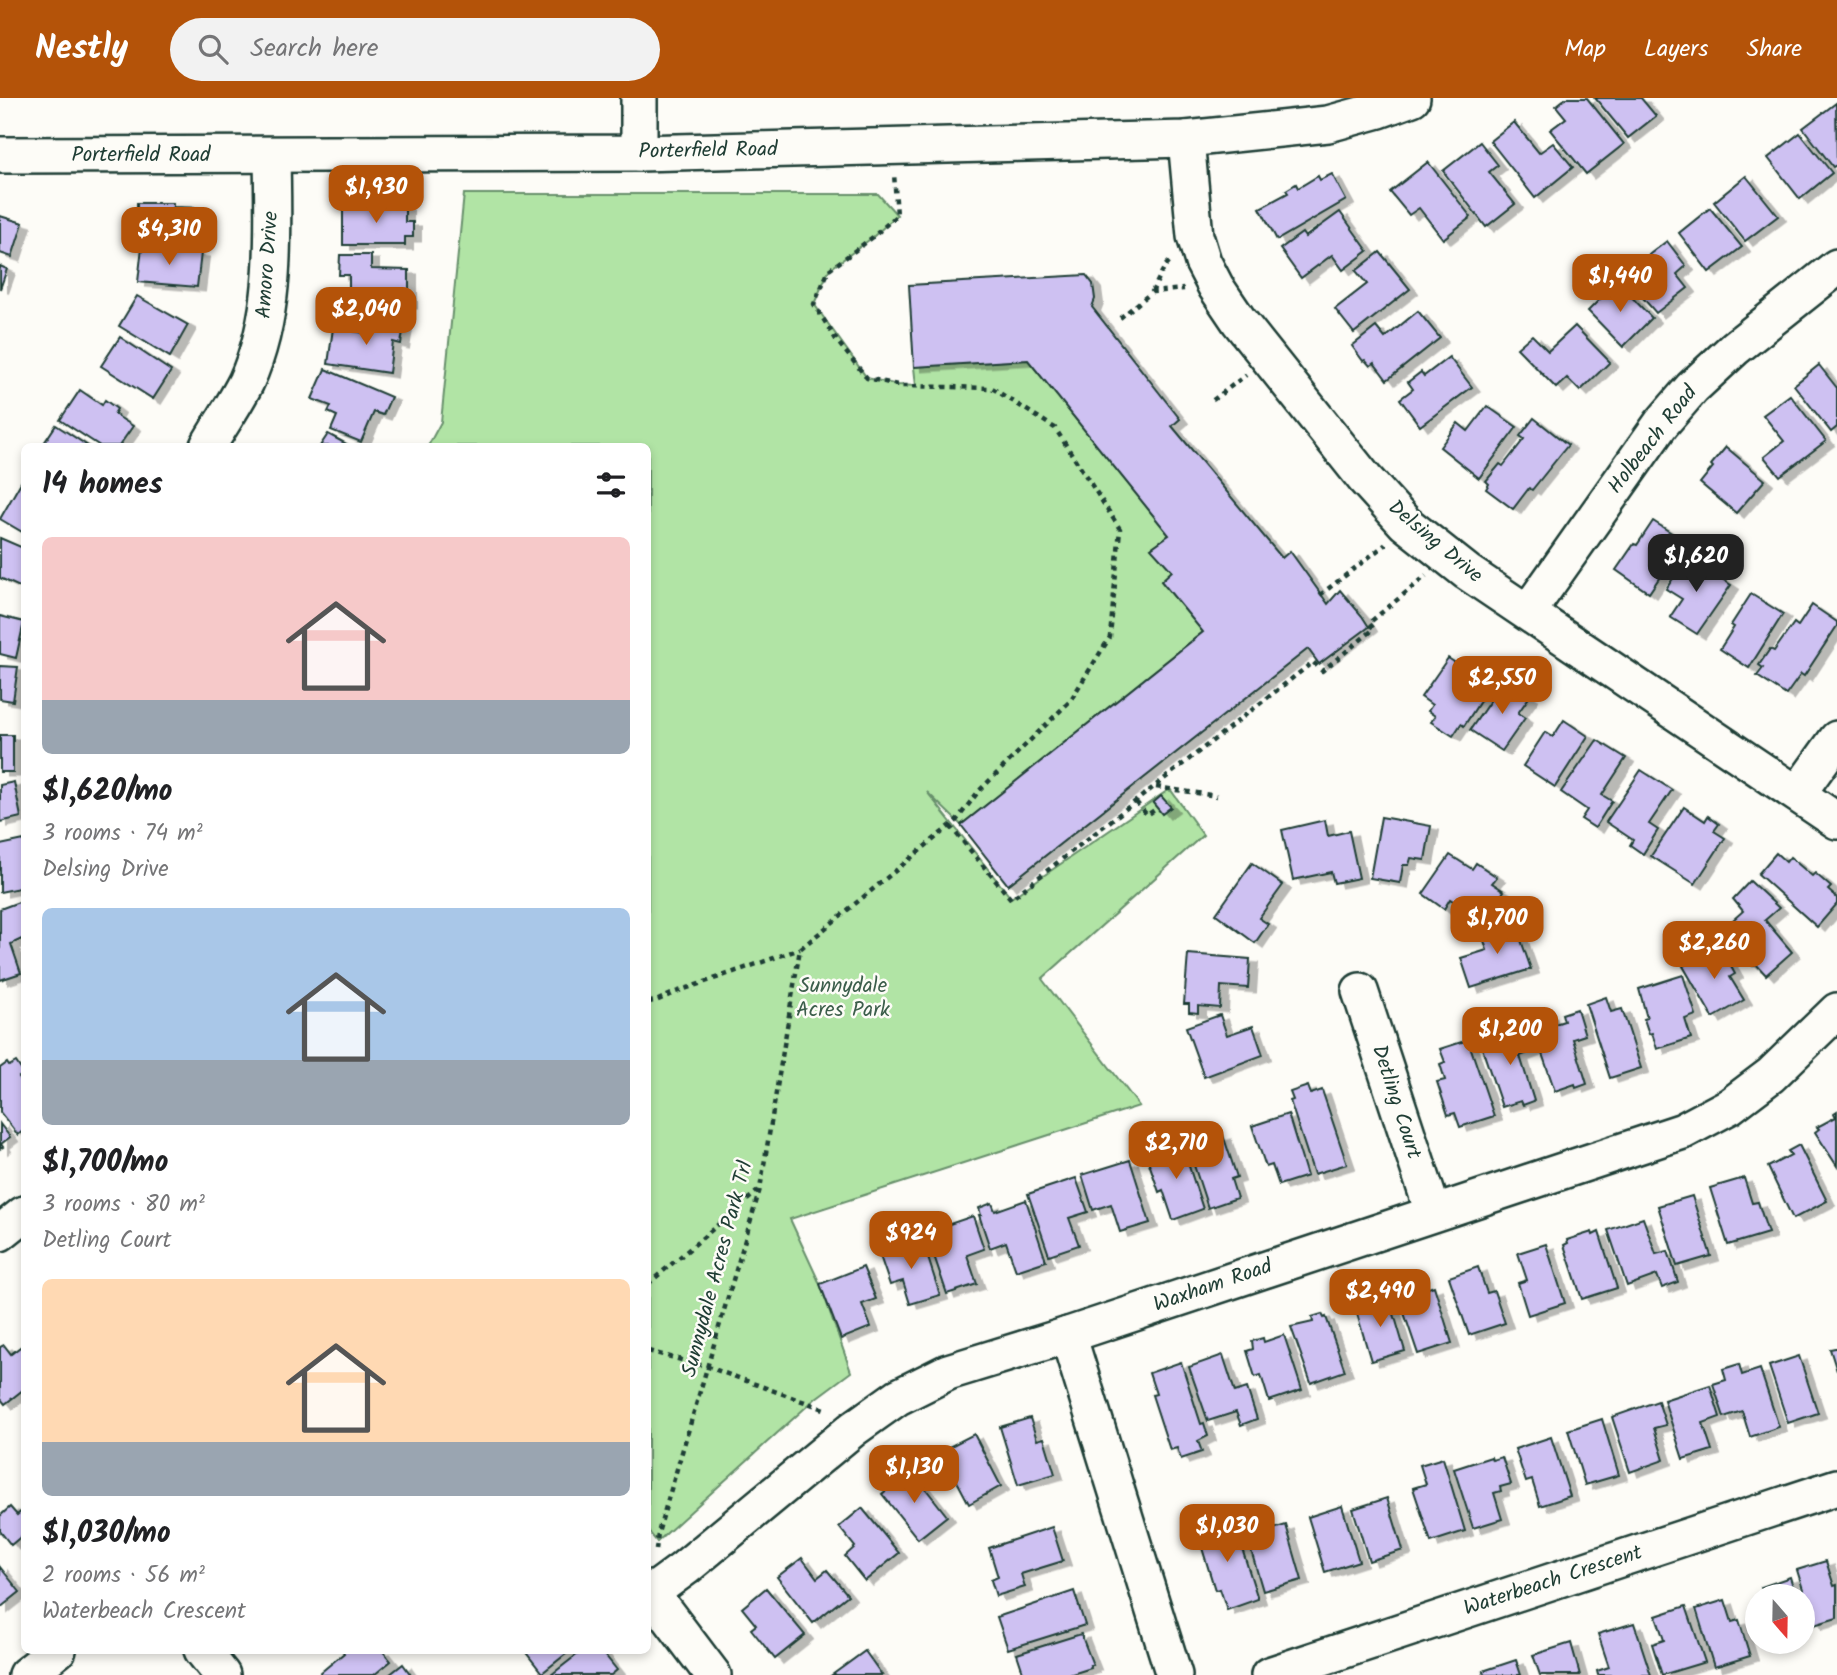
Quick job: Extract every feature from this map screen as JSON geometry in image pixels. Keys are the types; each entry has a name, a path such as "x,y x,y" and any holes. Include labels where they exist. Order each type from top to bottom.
{"street":[{"path":"639,98 639,153"},
{"name":"Porterfield Road","path":"0,155 639,153 1185,139 1328,124 1412,98"},
{"name":"Delsing Drive","path":"1185,139 1195,236 1203,262 1216,287 1239,321 1365,479 1409,526 1467,572 1837,821"},
{"name":"Amoro Drive","path":"210,443 246,382 263,332 271,278 272,155"},
{"name":"Holbeach Road","path":"1528,612 1661,424 1692,388 1735,348 1837,267"},
{"path":"1798,793 1837,739"},
{"name":"Detling Court","path":"1360,991 1433,1212"},
{"name":"Waxham Road","path":"651,1590 685,1568 853,1429 898,1397 948,1372 1068,1335 1683,1131 1730,1106 1771,1075 1837,1011"},
{"path":"0,1233 21,1216"},
{"path":"1068,1335 1174,1675"},
{"name":"Waterbeach Crescent","path":"1269,1675 1837,1487"},
{"path":"651,1594 713,1675"},
{"path":"26,1675 53,1654"},
{"path":"205,1654 222,1675"}],"path":[{"path":"651,1002 800,949 956,821 978,792 1070,701 1110,637 1120,529 1055,428 992,388 902,386 867,378 837,341 814,304 829,270 897,215 891,146"},
{"path":"1120,318 1152,292 1216,287"},
{"path":"1213,400 1270,358"},
{"path":"1320,595 1409,526"},
{"path":"950,826 1011,899 1313,662 1322,671 1374,629 1369,623 1448,557"},
{"path":"1155,787 1217,796"},
{"path":"1136,802 1147,815 1156,809"},
{"name":"Sunnydale Acres Park Trl","path":"651,1578 658,1533 760,1189 800,949"},
{"path":"651,1281 696,1240 760,1189"},
{"path":"651,1353 708,1367 830,1411 853,1429"}],"green space":[{"name":"Sunnydale Acres Park","path":"464,194 878,194 897,215 829,270 814,304 867,378 916,386 914,367 1028,360 1169,535 1152,548 1172,571 1161,581 1203,632 961,825 927,792 1011,898 1170,789 1203,835 1042,979 1139,1106 790,1219 820,1284 851,1372 816,1398 657,1542 651,1535 651,443 430,443 441,422"}],"building":[{"path":"1566,98 1587,98 1624,144 1586,174 1550,130 1566,118 1556,106"},
{"path":"1595,98 1641,98 1656,116 1628,138"},
{"path":"1836,103 1837,165 1833,167 1803,128"},
{"path":"1514,122 1539,153 1553,143 1573,167 1535,198 1490,141"},
{"path":"1800,133 1832,173 1800,199 1768,158"},
{"path":"1480,142 1498,165 1489,172 1515,204 1486,227 1443,171"},
{"path":"1428,162 1471,217 1443,239 1419,208 1409,215 1390,192"},
{"path":"1332,174 1346,200 1277,240 1260,208 1288,193 1286,190 1296,184 1298,188 1318,176 1320,180"},
{"path":"1746,176 1778,216 1745,241 1714,202"},
{"path":"360,202 372,202 372,206 405,206 405,222 413,222 413,237 405,237 405,245 343,245 343,207 360,207"},
{"path":"137,203 173,203 173,207 202,208 202,239 137,239"},
{"path":"1710,208 1742,247 1709,272 1679,233"},
{"path":"1340,212 1368,251 1343,270 1332,255 1301,278 1280,249 1302,233 1305,237"},
{"path":"0,216 23,223 12,257 0,253"},
{"path":"1667,241 1686,266 1677,274 1688,288 1656,313 1630,283 1625,273"},
{"path":"142,247 201,253 197,287 138,282"},
{"path":"1380,252 1410,289 1354,333 1335,309 1367,284 1356,271"},
{"path":"340,255 371,255 371,269 409,270 409,304 349,304 349,275 339,275"},
{"path":"0,266 7,269 0,289"},
{"path":"1086,275 1093,284 1095,299 1092,307 1180,419 1172,426 1282,558 1290,551 1328,604 1340,590 1369,627 1319,664 1308,649 1008,885 961,825 1203,632 1161,581 1172,571 1151,548 1169,535 1028,360 914,367 909,285"},
{"path":"1617,282 1652,318 1623,347 1588,311"},
{"path":"137,296 188,325 170,357 119,326"},
{"path":"1418,311 1440,338 1387,380 1374,363 1370,366 1363,361 1352,346 1376,327 1385,338"},
{"path":"375,321 404,325 401,344 393,342 389,373 328,364 333,328 373,334"},
{"path":"1575,326 1610,362 1580,391 1567,378 1556,388 1517,348 1532,335 1548,351"},
{"path":"120,337 171,371 153,399 101,366"},
{"path":"1449,357 1472,387 1420,426 1400,399 1413,389 1408,382 1421,372 1424,376"},
{"path":"1819,365 1837,388 1837,427 1831,432 1794,385"},
{"path":"325,369 391,397 383,415 374,412 361,442 331,430 337,416 328,412 331,406 312,399"},
{"path":"80,390 102,405 105,400 117,409 114,414 133,426 121,443 95,443 60,420"},
{"path":"1790,395 1826,441 1780,476 1764,457 1784,441 1763,415"},
{"path":"1487,406 1517,427 1479,478 1440,447 1458,423 1468,431"},
{"path":"1534,418 1568,445 1513,509 1486,489 1489,484 1486,481 1500,464 1503,466 1524,439 1520,436"},
{"path":"56,425 83,443 44,443"},
{"path":"328,434 344,443 322,443"},
{"path":"1726,447 1765,480 1736,513 1700,483"},
{"path":"21,482 21,531 0,519"},
{"path":"1653,521 1684,541 1649,593 1616,570"},
{"path":"0,538 21,547 21,588 0,578"},
{"path":"1688,556 1731,585 1697,634 1670,617 1682,599 1666,589"},
{"path":"1751,594 1783,614 1749,668 1720,649 1734,627 1731,625"},
{"path":"1812,605 1837,622 1837,626 1804,676 1801,674 1786,695 1757,676 1763,668 1759,665 1770,649 1774,651 1794,623 1798,626"},
{"path":"0,616 21,621 16,658 0,654"},
{"path":"1448,658 1468,671 1462,680 1484,695 1464,726 1461,724 1453,736 1431,722 1435,716 1428,711 1432,705 1421,697"},
{"path":"0,666 18,667 13,701 0,699"},
{"path":"1505,679 1530,696 1518,713 1525,718 1502,751 1470,730"},
{"path":"1564,720 1588,736 1555,787 1523,766 1545,732 1553,737"},
{"path":"0,735 13,735 13,772 0,772"},
{"path":"1597,740 1626,758 1602,795 1612,801 1595,828 1581,819 1587,810 1561,792"},
{"path":"1641,770 1672,790 1649,824 1658,830 1643,854 1630,845 1633,840 1606,822"},
{"path":"14,782 21,817 0,822 0,785"},
{"path":"1161,796 1171,807 1162,814 1153,803"},
{"path":"1684,807 1705,821 1708,816 1719,824 1714,831 1725,838 1695,884 1651,856"},
{"path":"1381,817 1431,826 1425,860 1411,858 1409,865 1403,865 1400,883 1370,878"},
{"path":"1325,820 1328,836 1349,831 1359,878 1334,883 1331,872 1293,880 1282,830"},
{"path":"21,841 21,888 0,892 0,845"},
{"path":"1776,853 1786,862 1790,857 1812,876 1815,873 1831,887 1828,890 1837,898 1837,904 1817,927 1758,874"},
{"path":"1450,855 1472,869 1476,863 1497,877 1492,883 1504,891 1484,922 1450,899 1444,909 1423,894"},
{"path":"1252,863 1283,885 1259,918 1268,924 1255,943 1216,914"},
{"path":"1750,881 1779,908 1765,920 1792,952 1766,975 1756,964 1753,966 1745,958 1748,955 1725,927 1743,911 1733,899"},
{"path":"21,901 21,939 11,944 21,973 0,980 0,909"},
{"path":"1514,920 1531,969 1471,988 1461,958 1487,950 1481,931"},
{"path":"1719,945 1735,974 1730,977 1744,1000 1713,1018 1683,966"},
{"path":"1188,954 1250,959 1248,988 1221,986 1220,1008 1198,1006 1198,1013 1189,1012 1189,1004 1184,1004"},
{"path":"1683,975 1696,1015 1685,1019 1691,1038 1657,1049 1644,1019 1647,1018 1639,989"},
{"path":"1606,997 1611,1012 1622,1009 1641,1068 1610,1078 1586,1004"},
{"path":"1577,1009 1585,1035 1573,1039 1587,1084 1576,1088 1575,1084 1555,1091 1530,1019 1548,1013 1552,1025 1564,1021 1562,1014"},
{"path":"1220,1015 1227,1035 1253,1026 1263,1055 1204,1077 1186,1027"},
{"path":"1524,1024 1533,1051 1520,1056 1534,1101 1523,1105 1521,1101 1502,1107 1482,1048 1511,1038 1508,1029"},
{"path":"1468,1040 1494,1116 1460,1127 1455,1113 1448,1115 1437,1082 1445,1080 1440,1064 1445,1062 1440,1049"},
{"path":"16,1062 21,1070 21,1132 18,1135 0,1112 0,1068 7,1063 9,1066"},
{"path":"1308,1086 1311,1094 1322,1090 1347,1164 1314,1174 1290,1101 1293,1100 1290,1092"},
{"path":"1837,1111 1837,1166 1815,1132 1819,1129 1817,1127 1836,1117 1834,1113"},
{"path":"1288,1114 1307,1176 1279,1185 1272,1165 1266,1167 1252,1126"},
{"path":"0,1124 10,1137 1,1144 3,1147 0,1149"},
{"path":"1223,1135 1237,1177 1231,1179 1237,1198 1208,1208 1188,1147"},
{"path":"1178,1141 1180,1149 1183,1148 1203,1209 1173,1220 1163,1190 1159,1192 1148,1160 1162,1155 1160,1147"},
{"path":"1799,1145 1827,1201 1793,1219 1768,1167 1791,1155 1788,1151"},
{"path":"1130,1160 1150,1223 1120,1232 1111,1204 1093,1210 1082,1175"},
{"path":"1076,1178 1088,1212 1069,1218 1079,1245 1049,1255 1028,1194"},
{"path":"1744,1178 1752,1203 1758,1202 1768,1233 1728,1245 1710,1188"},
{"path":"1692,1196 1711,1256 1677,1266 1658,1206"},
{"path":"1026,1200 1046,1261 1016,1271 1006,1242 990,1248 979,1208 992,1203 995,1211"},
{"path":"973,1216 984,1249 967,1255 977,1284 947,1294 926,1232"},
{"path":"1643,1218 1656,1254 1668,1251 1678,1282 1662,1288 1657,1275 1627,1286 1608,1230"},
{"path":"1592,1232 1593,1235 1599,1232 1617,1288 1582,1299 1564,1245 1568,1243 1567,1240"},
{"path":"922,1239 940,1295 910,1304 903,1281 890,1285 879,1253"},
{"path":"1546,1244 1565,1303 1528,1315 1518,1283 1527,1280 1518,1253"},
{"path":"863,1267 876,1299 862,1304 871,1327 841,1339 820,1284"},
{"path":"1478,1267 1487,1293 1494,1291 1505,1323 1469,1335 1449,1277"},
{"path":"1434,1286 1452,1343 1418,1354 1399,1298"},
{"path":"1389,1297 1405,1351 1371,1361 1355,1307"},
{"path":"1322,1314 1326,1317 1345,1371 1311,1383 1291,1327 1313,1322 1312,1317"},
{"path":"1284,1335 1302,1390 1269,1401 1261,1375 1255,1377 1247,1351 1253,1349 1252,1341 1263,1338 1264,1342"},
{"path":"4,1345 11,1354 21,1346 21,1391 5,1404 0,1398 0,1347"},
{"path":"1837,1348 1837,1371 1830,1349"},
{"path":"1223,1355 1235,1392 1247,1388 1257,1419 1241,1425 1236,1412 1208,1421 1189,1367"},
{"path":"1799,1356 1818,1413 1788,1423 1769,1366"},
{"path":"1181,1362 1201,1424 1204,1423 1208,1436 1198,1441 1202,1452 1181,1459 1177,1448 1170,1450 1152,1395 1156,1394 1149,1373"},
{"path":"1739,1364 1742,1375 1760,1369 1779,1427 1750,1437 1742,1411 1724,1417 1713,1384 1726,1380 1723,1369"},
{"path":"1710,1385 1720,1417 1703,1423 1712,1450 1683,1459 1664,1400"},
{"path":"1658,1401 1666,1425 1654,1428 1664,1460 1630,1472 1612,1417"},
{"path":"1030,1418 1037,1440 1044,1438 1055,1474 1018,1485 1000,1427"},
{"path":"1602,1419 1619,1475 1585,1485 1568,1430"},
{"path":"974,1434 1001,1486 969,1504 941,1451"},
{"path":"1551,1437 1570,1496 1540,1506 1532,1480 1526,1482 1515,1449"},
{"path":"1491,1457 1492,1460 1502,1457 1511,1484 1500,1487 1501,1491 1494,1493 1502,1519 1473,1528 1454,1469"},
{"path":"1443,1458 1465,1531 1431,1542 1413,1488 1426,1484 1420,1465"},
{"path":"911,1470 947,1516 918,1539 882,1494"},
{"path":"1387,1498 1403,1550 1369,1561 1353,1509"},
{"path":"1342,1506 1359,1561 1325,1572 1308,1517"},
{"path":"10,1507 17,1515 21,1512 21,1537 11,1545 0,1531 0,1516"},
{"path":"862,1508 899,1553 865,1581 845,1556 855,1547 839,1527"},
{"path":"1221,1517 1224,1527 1228,1526 1231,1538 1238,1536 1258,1599 1227,1610 1220,1589 1215,1590 1198,1535 1201,1534 1198,1523"},
{"path":"1286,1525 1302,1580 1263,1591 1247,1537"},
{"path":"1052,1527 1063,1561 1021,1574 1025,1587 996,1596 991,1580 998,1577 989,1548"},
{"path":"802,1558 817,1578 827,1570 848,1595 813,1623 777,1577"},
{"path":"1826,1561 1834,1586 1837,1585 1837,1618 1815,1625 1815,1584 1801,1584 1797,1570"},
{"path":"0,1567 20,1592 0,1608"},
{"path":"1790,1577 1792,1584 1770,1584"},
{"path":"766,1588 805,1635 775,1659 751,1629 756,1625 742,1608"},
{"path":"1074,1591 1085,1625 1008,1649 997,1617"},
{"path":"1725,1600 1732,1622 1739,1620 1745,1640 1745,1654 1750,1656 1714,1667 1696,1609"},
{"path":"1686,1606 1705,1662 1662,1675 1652,1644 1664,1640 1656,1616"},
{"path":"1634,1623 1651,1675 1598,1675 1597,1671 1609,1667 1598,1634"},
{"path":"1081,1634 1093,1665 1090,1665 1091,1668 1069,1675 1024,1675 1017,1654"},
{"path":"1571,1643 1580,1675 1540,1675 1533,1655"},
{"path":"865,1651 882,1675 832,1675"},
{"path":"343,1654 385,1654 391,1661 374,1675 320,1673"},
{"path":"527,1654 566,1654 542,1673"},
{"path":"578,1654 604,1654 617,1670 611,1675 551,1675"},
{"path":"1516,1660 1521,1675 1484,1675 1483,1671"},
{"path":"403,1664 411,1675 389,1675"}]}
